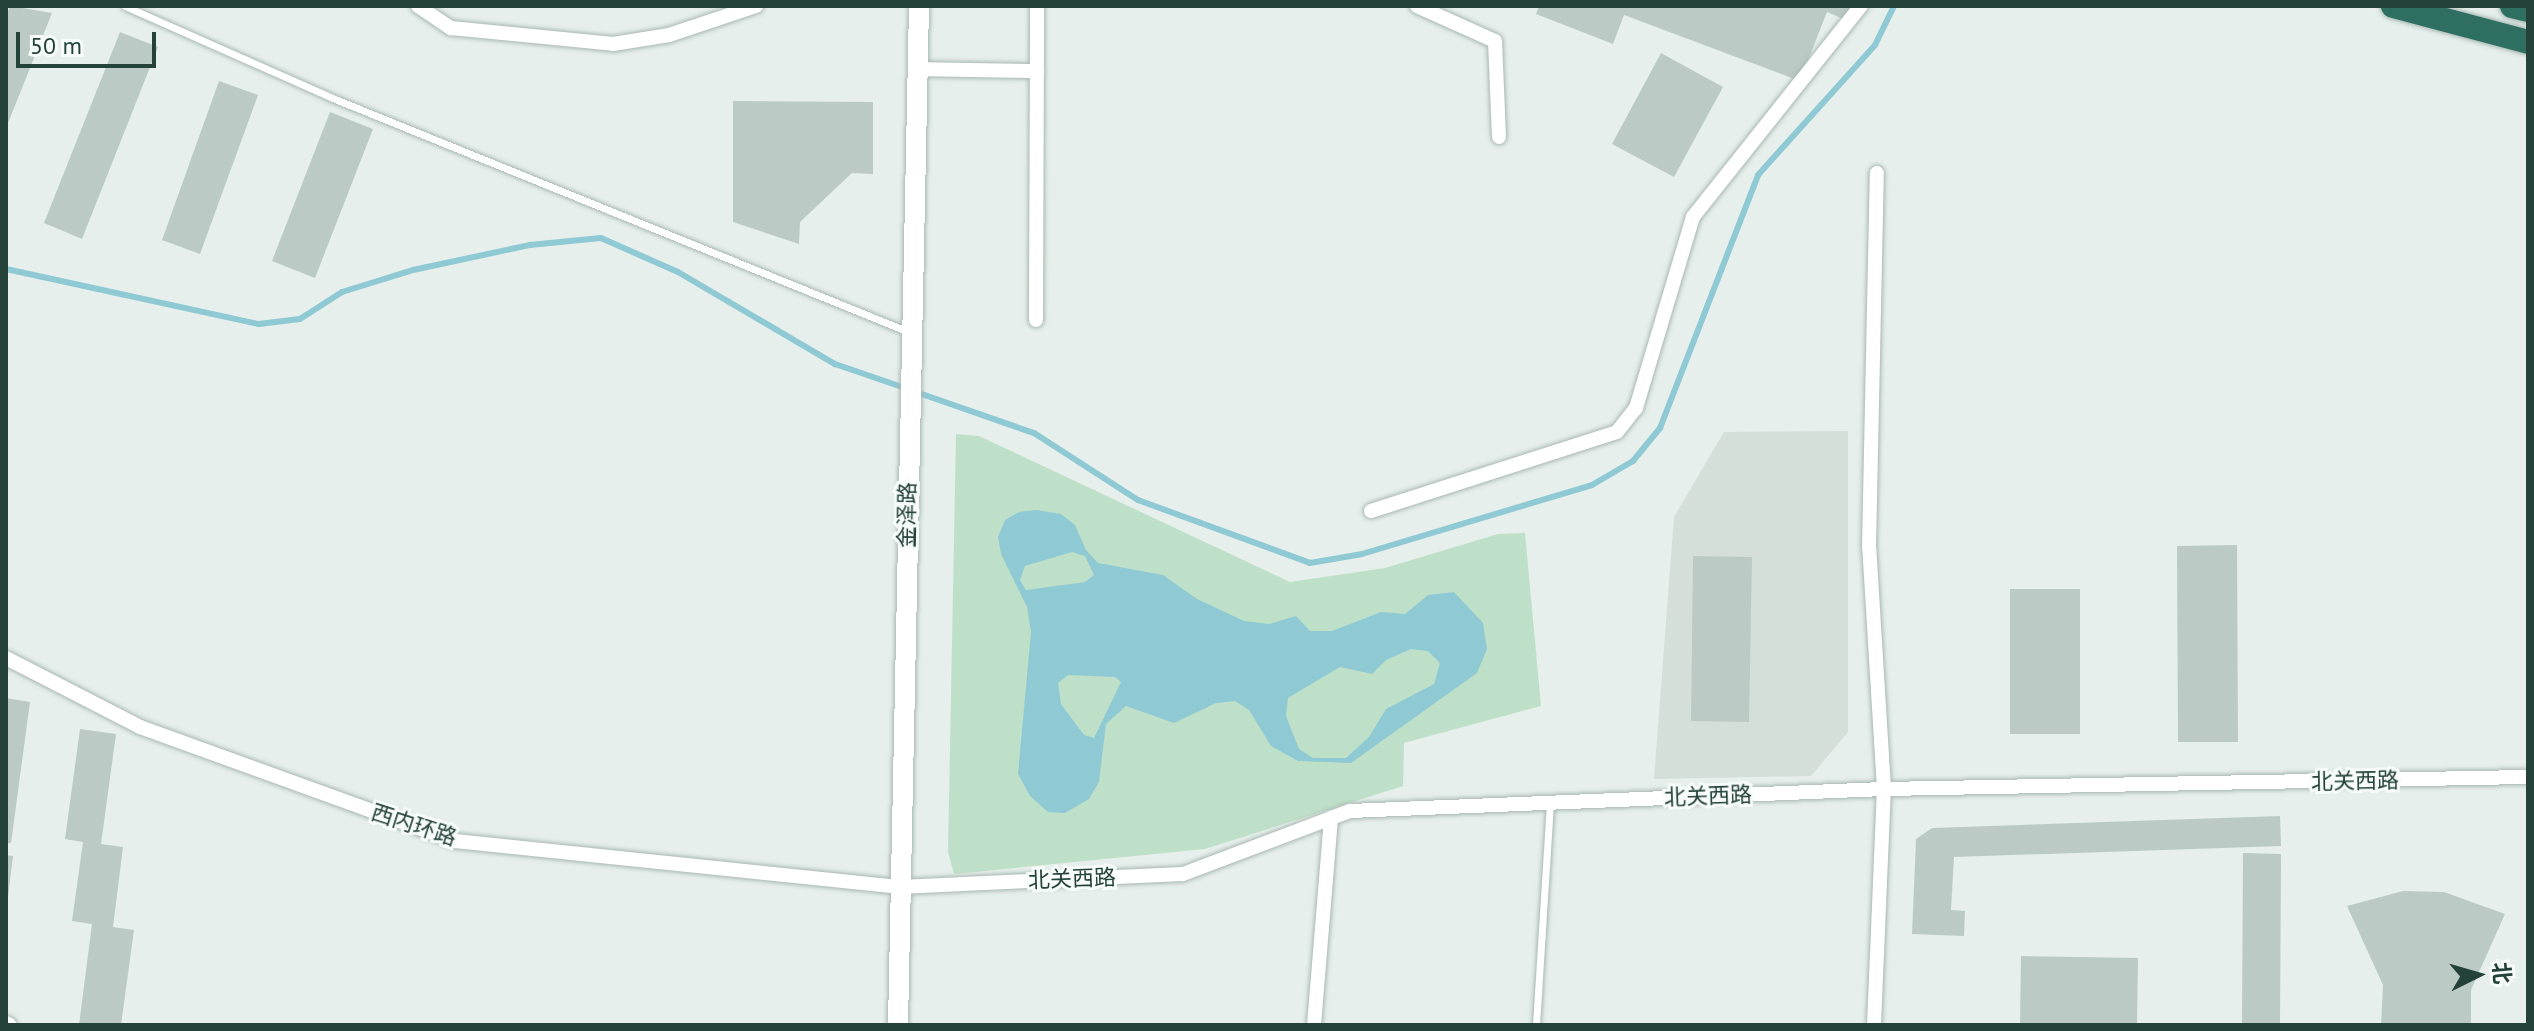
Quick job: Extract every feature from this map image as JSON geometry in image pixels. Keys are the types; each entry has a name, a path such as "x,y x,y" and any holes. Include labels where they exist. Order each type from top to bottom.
{"highway":[{"path":"2393,6 2528,42"},
{"path":"2512,6 2528,10"}],"main road":[{"name":"金泽路","path":"898,1025 919,6"}],"street":[{"path":"418,6 451,28 613,44 669,35 756,6"},
{"path":"1036,320 1037,6"},
{"path":"1417,6 1495,41 1499,137"},
{"path":"1371,511 1617,432 1636,408 1693,217 1861,6"},
{"path":"918,69 1037,71"},
{"path":"1874,1025 1884,789 1869,547 1877,173"},
{"name":"西内环路","path":"6,658 140,727 455,841 899,887"},
{"name":"北关西路","path":"899,887 1183,874 1350,811 1884,789 2528,777"},
{"path":"1314,1025 1331,818"}],"lane":[{"path":"125,6 330,97 911,333"},
{"path":"1536,1025 1550,803"}],"shaded area":[{"path":"1848,431 1848,732 1811,776 1654,779 1674,517 1724,432"}],"green space":[{"path":"956,434 979,436 1290,582 1385,568 1498,534 1525,533 1541,706 1404,743 1403,786 1205,849 954,874 948,852"}],"water":[{"path":"1036,510 1061,514 1075,525 1086,550 1098,563 1163,575 1197,599 1244,621 1269,624 1296,616 1310,631 1332,631 1381,612 1405,614 1428,595 1454,592 1483,623 1487,649 1477,673 1351,763 1298,761 1271,746 1249,710 1235,701 1216,703 1174,723 1126,706 1106,724 1099,782 1089,799 1065,813 1048,812 1030,796 1018,774 1031,632 1027,607 1001,554 998,537 1005,520 1019,512","holes":["1072,552 1085,556 1094,575 1085,582 1026,590 1020,580 1025,566","1411,649 1428,651 1440,663 1434,684 1386,709 1369,737 1346,758 1313,758 1299,749 1286,716 1288,698 1340,667 1372,674 1386,660","1068,675 1115,677 1121,682 1094,738 1084,735 1061,704 1058,683"]}],"building":[{"path":"10,6 52,13 6,128 6,17"},
{"path":"1539,6 1852,6 1846,20 1827,12 1800,81 1624,15 1613,44 1536,14"},
{"path":"120,32 158,47 82,239 44,223"},
{"path":"1661,53 1723,87 1674,177 1612,144"},
{"path":"219,81 258,95 200,254 162,240"},
{"path":"733,101 873,102 873,174 852,173 800,222 799,244 733,222"},
{"path":"330,112 373,129 315,278 272,261"},
{"path":"2237,545 2238,742 2178,742 2177,546"},
{"path":"1693,556 1752,557 1749,722 1691,721"},
{"path":"2010,589 2080,589 2080,734 2010,734"},
{"path":"6,698 30,702 11,843 6,843"},
{"path":"80,729 116,734 101,844 123,847 113,927 134,930 121,1025 79,1025 92,924 72,921 83,842 65,839"},
{"path":"2280,816 2281,846 1954,857 1951,910 1965,911 1964,936 1912,934 1916,839 1932,828"},
{"path":"2243,853 2281,854 2280,1025 2242,1025"},
{"path":"6,855 13,856 8,897 6,897"},
{"path":"2403,891 2444,892 2505,914 2471,990 2471,1025 2381,1025 2383,985 2347,906"},
{"path":"2021,956 2138,958 2137,1025 2020,1025"}],"waterway":[{"path":"916,392 1034,433 1138,500 1310,563 1362,554 1592,485 1633,461 1660,428 1758,175 1875,45 1894,6"},
{"path":"6,269 259,324 300,319 342,292 413,270 530,245 601,238 678,272 835,364 905,388"}]}
